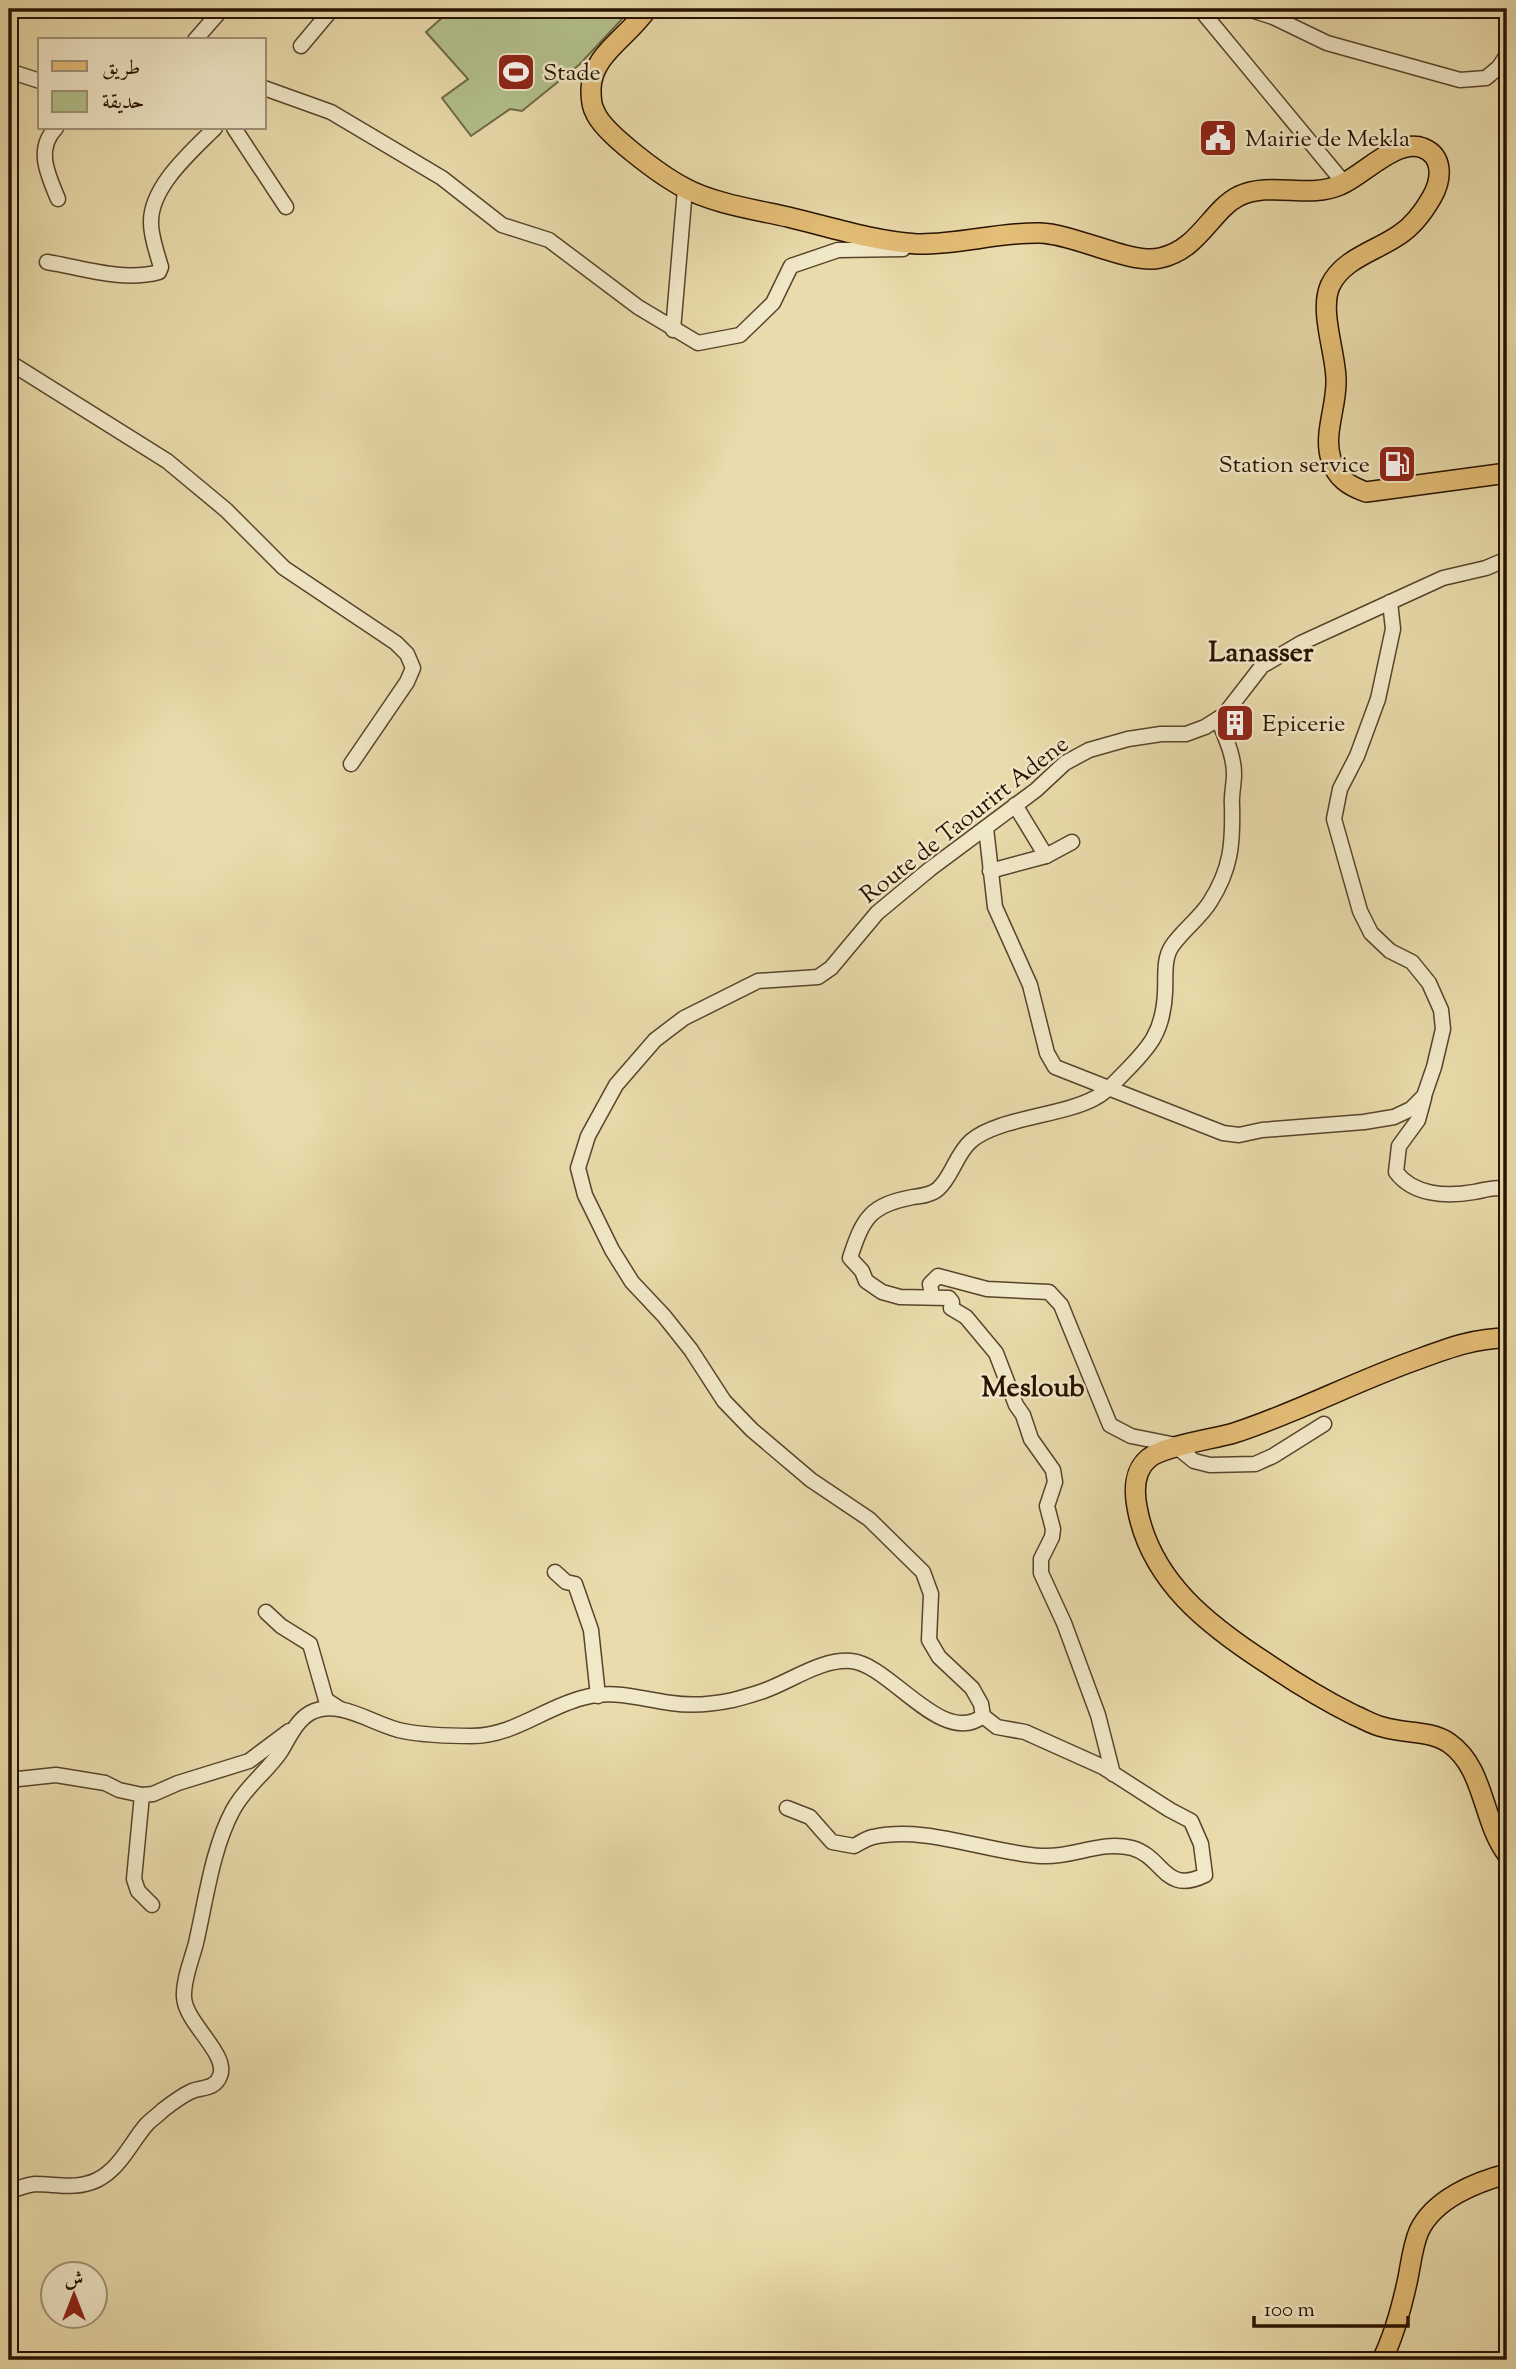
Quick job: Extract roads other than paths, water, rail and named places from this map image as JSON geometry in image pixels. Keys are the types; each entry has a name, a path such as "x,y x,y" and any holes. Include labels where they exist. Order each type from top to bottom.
{"main road":[{"path":"647,9 604,56 593,74 590,92 595,113 605,128 646,162 685,189 733,204 877,238 915,244 1040,233 1063,236 1137,258 1158,259 1176,253 1202,233 1236,197 1281,189 1325,191 1344,183 1394,150 1412,145 1427,149 1436,157 1440,173 1437,186 1425,210 1403,233 1349,264 1337,275 1329,288 1326,307 1336,376 1336,396 1328,439 1330,458 1339,476 1350,486 1366,492 1507,473"},
{"path":"1507,1338 1458,1345 1377,1374 1235,1433 1150,1457 1137,1476 1135,1497 1140,1525 1151,1550 1170,1582 1202,1618 1315,1696 1382,1727 1427,1734 1447,1741 1460,1751 1471,1768 1507,1854"},
{"path":"1382,2360 1401,2311 1416,2241 1426,2219 1437,2206 1469,2188 1507,2174"}],"street":[{"path":"197,38 222,9"},
{"path":"301,46 332,9"},
{"path":"1200,9 1344,183"},
{"path":"1248,9 1273,17 1327,43 1460,80 1486,78 1499,67 1507,55"},
{"path":"9,71 38,80"},
{"path":"266,89 331,113 442,178 502,225 549,240 638,307 698,344 740,335 773,303 791,266 838,250 895,250 947,243"},
{"path":"54,130 49,135 44,164 58,199"},
{"path":"47,262 117,275 148,275 159,272 161,267 151,224 155,198 180,164 213,130"},
{"path":"235,130 286,207"},
{"path":"673,330 685,189"},
{"path":"9,362 167,461 226,510 284,568 335,600 396,643 407,654 413,668 407,682 351,764"},
{"name":"Route de Taourirt Adene","path":"983,1716 981,1704 972,1688 939,1657 929,1640 931,1594 923,1572 869,1519 811,1480 752,1430 724,1401 691,1350 632,1282 612,1250 585,1195 578,1168 588,1136 617,1085 655,1041 684,1018 758,981 818,977 831,968 877,913 1065,763 1089,750 1161,734 1186,734 1205,727 1224,715 1262,666 1301,643 1443,578 1486,568 1507,559"},
{"path":"1390,602 1392,629 1378,699 1369,727 1340,789 1334,818 1360,911 1371,933 1390,951 1412,962 1429,983 1441,1010 1443,1029 1434,1067 1418,1119 1399,1146 1396,1172 1405,1183 1421,1192 1470,1193 1494,1188 1507,1191"},
{"path":"1113,1774 1098,1714 1064,1623 1041,1573 1041,1559 1053,1529 1047,1506 1055,1482 1053,1470 1031,1438 996,1353 966,1317 951,1308 952,1302 949,1298 900,1297 882,1292 866,1281 862,1271 850,1258 860,1226 880,1207 893,1200 929,1194 939,1189 969,1143 976,1137 1096,1098 1142,1056 1159,1030 1170,949 1209,903 1230,860 1234,770 1229,746 1218,719"},
{"path":"1015,805 1046,856"},
{"path":"986,828 995,906 1030,985 1050,1061 1061,1071 1209,1129 1239,1135 1262,1130 1394,1117 1411,1109 1424,1096"},
{"path":"990,871 1046,856 1072,842"},
{"path":"932,1296 930,1283 938,1276 987,1289 1049,1292 1061,1305 1110,1425 1130,1436 1180,1447 1194,1461 1210,1465 1255,1464 1273,1456 1324,1424"},
{"path":"555,1572 566,1582 575,1584 591,1630 598,1696"},
{"path":"266,1612 281,1626 310,1644 326,1700 341,1710 401,1731 475,1736 506,1731 582,1698 598,1696 639,1696 671,1703 729,1701 765,1691 815,1668 836,1662 854,1661 871,1668 906,1695 940,1716 959,1724 974,1723 983,1716 997,1727 1025,1732 1103,1767 1191,1821 1201,1844 1205,1875 1191,1882 1168,1877 1152,1860 1134,1849 1106,1845 1045,1857 903,1834 871,1837 854,1846 832,1842 810,1817 787,1808"},
{"path":"9,1780 56,1775 105,1783 119,1790 142,1795 153,1794 178,1783 249,1761 311,1712 341,1710"},
{"path":"9,2191 32,2184 77,2186 99,2179 116,2165 147,2124 174,2101 191,2092 214,2086 220,2078 222,2068 218,2056 190,2017 184,1998 186,1982 222,1836 233,1811 250,1784 279,1755 298,1723"},
{"path":"142,1795 134,1879 138,1891 152,1905"}],"place":[{"name":"Stade","path":"516,72"},
{"name":"Mairie de Mekla","path":"1218,138"},
{"name":"Station service","path":"1397,464"},
{"name":"Epicerie","path":"1235,723"}],"district":[{"name":"Lanasser","path":"1261,651"},
{"name":"Mesloub","path":"1033,1386"}]}
